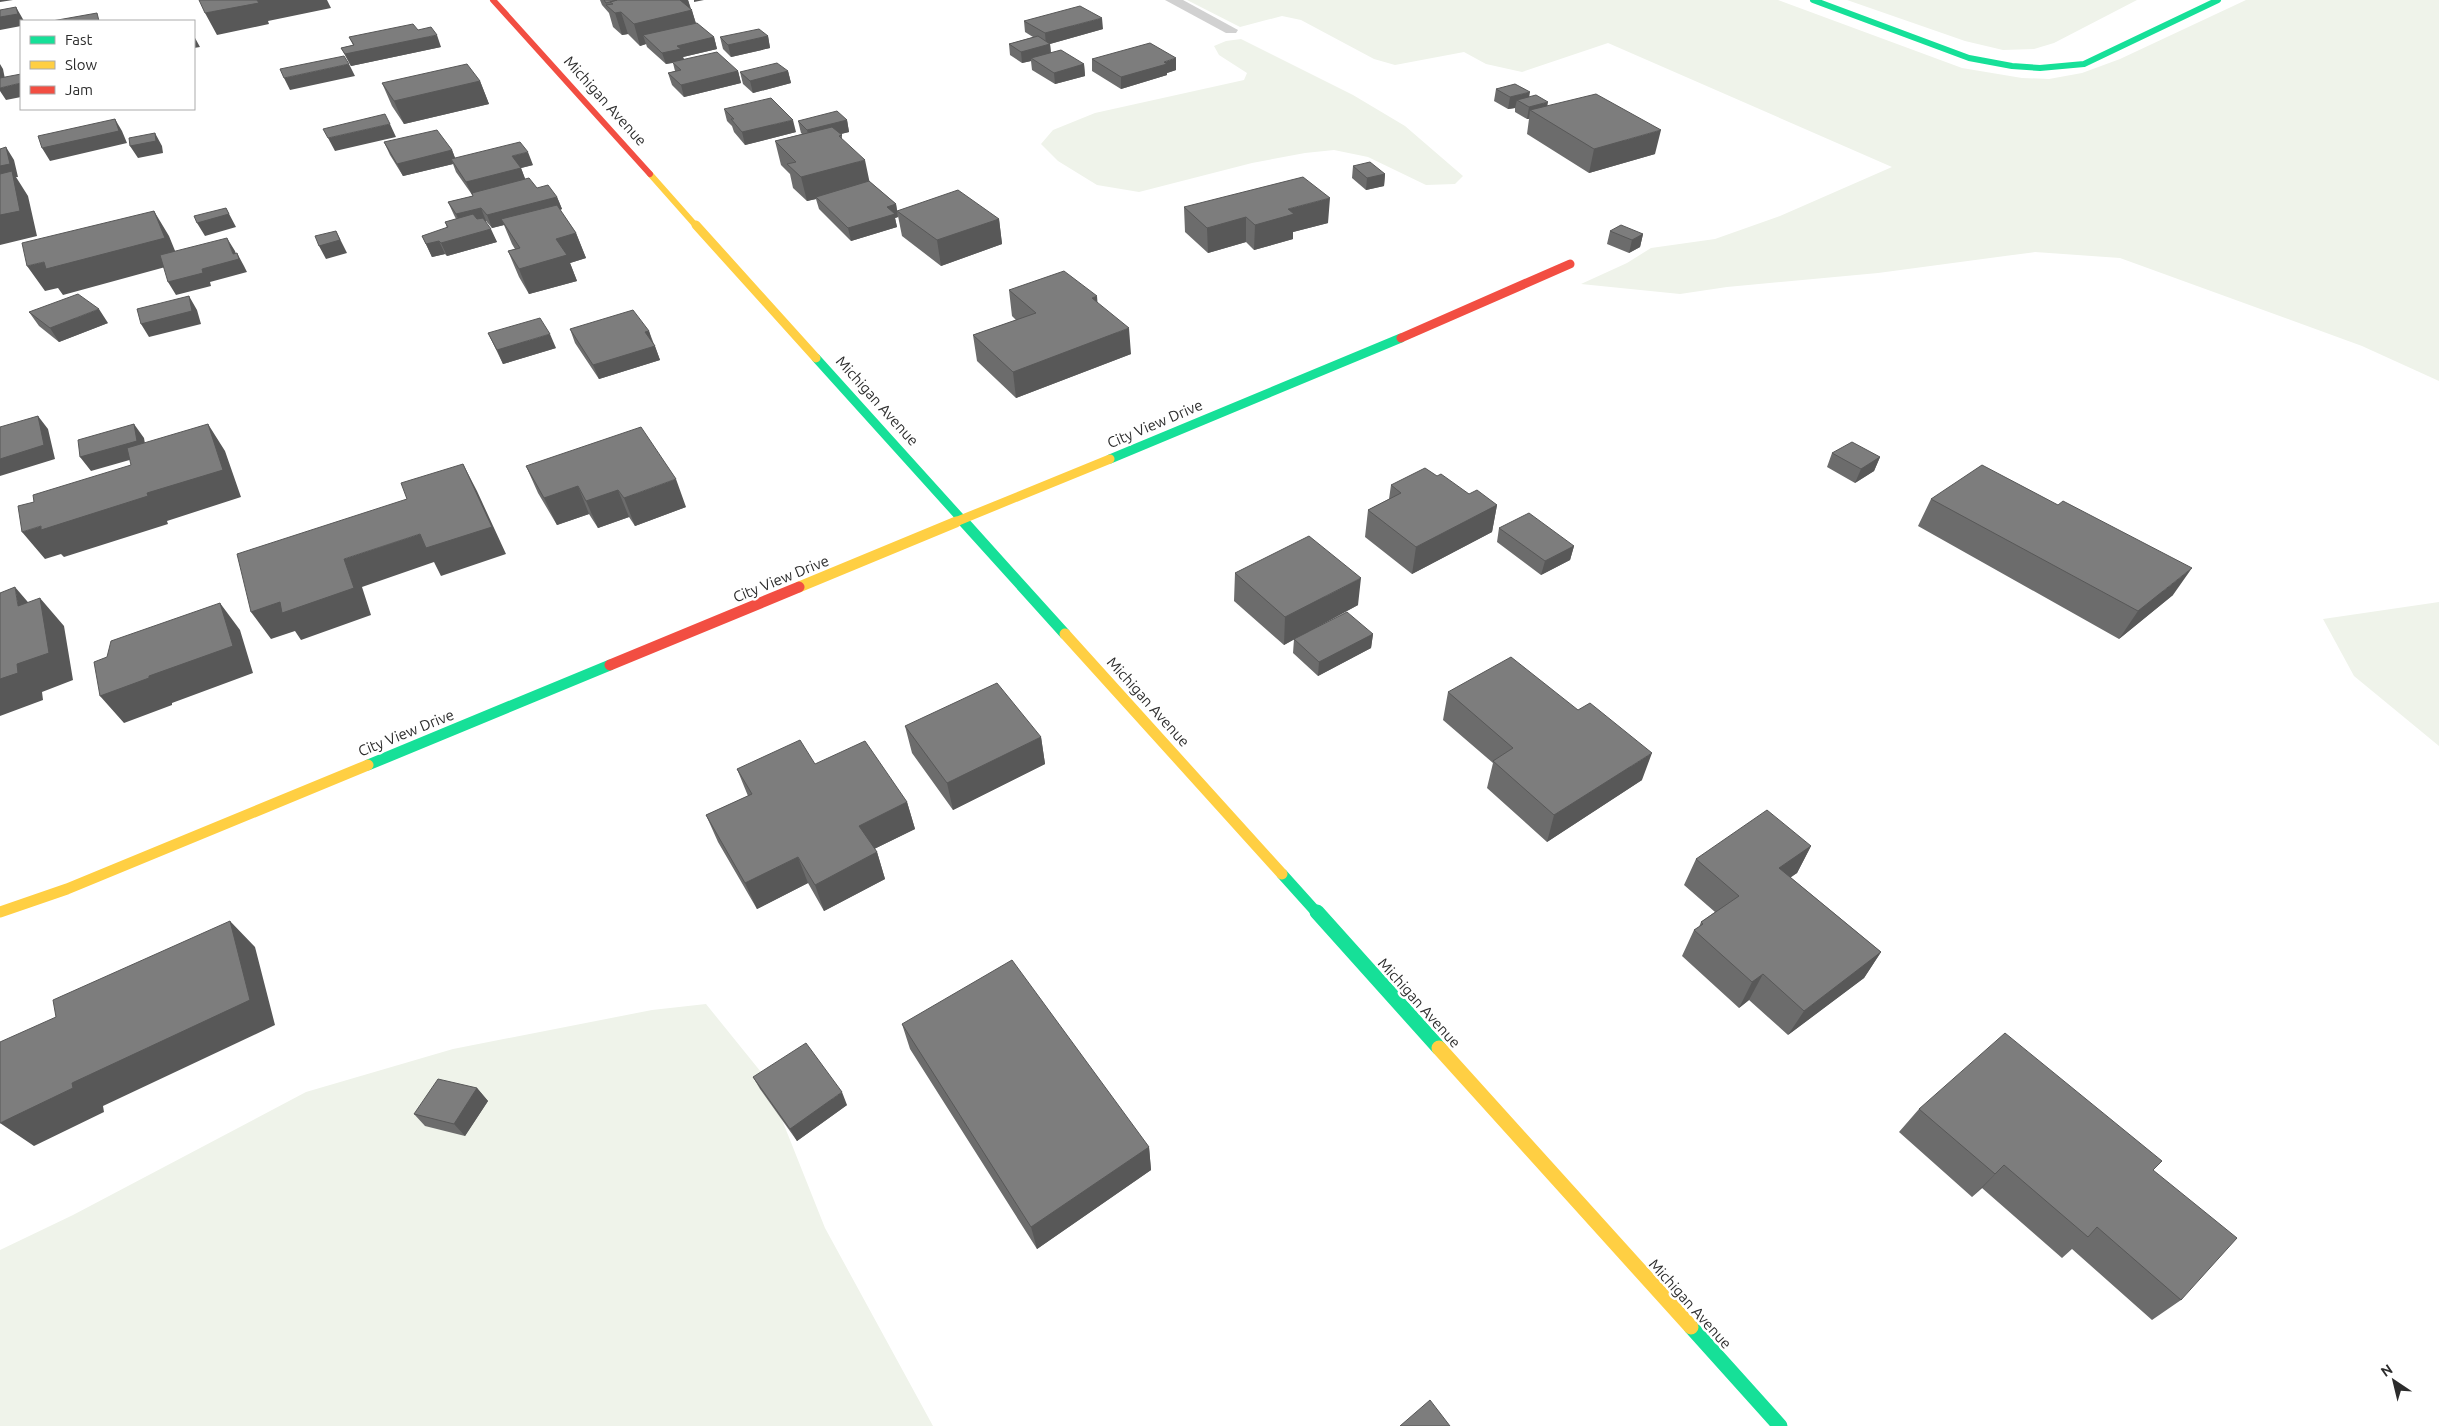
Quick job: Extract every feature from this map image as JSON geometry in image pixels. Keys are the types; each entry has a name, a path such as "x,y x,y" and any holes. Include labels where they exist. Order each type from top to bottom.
{"street":[{"name":"Michigan Avenue","path":"493,0 1780,1426"},
{"path":"1172,0 1231,30"},
{"path":"1813,0 1933,46 1996,65 2044,69 2084,64 2218,0"},
{"name":"City View Drive","path":"0,912 76,885 964,520 1436,324 1570,264"}],"shaded area":[{"path":"1187,0 1778,0 1962,68 2022,78 2049,79 2082,73 2120,59 2246,0 2439,0 2439,381 2362,346 2120,258 2035,252 1878,273 1727,287 1680,294 1581,284 1627,263 1651,248 1715,239 1780,216 1892,167 1608,43 1522,72 1486,64 1464,52 1395,65 1374,59 1301,20 1282,16 1240,27"},
{"path":"1847,0 2137,0 2054,43 2034,49 2003,50 1965,41"},
{"path":"1241,39 1353,95 1405,126 1463,176 1455,184 1426,185 1368,157 1334,150 1305,153 1252,163 1139,192 1097,185 1058,161 1041,144 1053,130 1095,113 1244,80 1247,73 1219,55 1214,46 1226,41"},
{"path":"2439,602 2439,746 2354,676 2323,619"},
{"path":"706,1004 765,1077 825,1228 933,1426 0,1426 0,1250 73,1215 306,1092 453,1049 652,1010"}],"building":[{"path":"199,0 257,0 259,3 205,13"},
{"path":"604,0 617,0 606,3"},
{"path":"617,0 680,0 692,10 634,24 621,12 615,13 606,5 613,4 610,2"},
{"path":"1080,6 1102,18 1045,33 1024,21"},
{"path":"16,7 18,14 0,17 0,10"},
{"path":"97,13 99,20 58,20"},
{"path":"697,23 714,37 677,46 681,49 662,53 643,35"},
{"path":"413,24 418,30 431,27 437,35 345,54 341,48 354,45 349,37"},
{"path":"759,29 768,36 728,45 720,37"},
{"path":"1038,36 1050,44 1021,52 1009,44"},
{"path":"1150,43 1176,58 1164,62 1167,64 1121,77 1092,59"},
{"path":"1061,50 1084,64 1054,73 1031,58"},
{"path":"717,52 738,71 681,85 668,73 681,70 672,62"},
{"path":"344,56 349,64 284,78 280,69"},
{"path":"777,63 788,71 750,81 740,72"},
{"path":"467,64 480,81 394,101 382,83"},
{"path":"20,74 20,83 0,88 0,78"},
{"path":"1515,84 1530,92 1510,97 1496,89"},
{"path":"1596,94 1661,130 1594,149 1530,110"},
{"path":"1536,95 1548,102 1529,107 1517,100"},
{"path":"771,98 793,120 742,132 731,119 734,119 724,109"},
{"path":"837,111 847,120 807,130 798,121"},
{"path":"385,114 390,124 328,138 323,129"},
{"path":"115,119 119,131 42,148 38,136"},
{"path":"832,127 865,160 801,177 787,164 796,162 775,141"},
{"path":"437,130 452,150 397,164 384,142"},
{"path":"155,133 156,141 130,146 129,138"},
{"path":"520,142 528,152 512,156 521,168 466,182 451,159"},
{"path":"6,147 10,164 0,166 0,149"},
{"path":"1370,162 1385,174 1367,178 1353,166"},
{"path":"12,171 20,211 0,215 0,174"},
{"path":"1303,177 1330,198 1288,209 1294,214 1255,225 1246,217 1207,228 1184,207"},
{"path":"529,178 537,188 548,185 557,197 487,215 481,208 456,214 448,202 473,196 472,193"},
{"path":"869,181 896,204 887,207 895,214 848,228 816,197"},
{"path":"958,190 999,219 937,240 897,211"},
{"path":"557,205 576,233 556,239 567,255 519,269 508,251 520,248 501,219"},
{"path":"226,208 229,214 197,223 194,216"},
{"path":"154,211 165,238 46,269 44,262 27,266 22,243"},
{"path":"473,214 477,219 483,218 491,229 441,243 439,241 426,244 422,236 448,227 445,222"},
{"path":"1621,225 1643,234 1632,240 1610,231"},
{"path":"336,231 340,240 319,246 315,236"},
{"path":"227,238 233,254 237,253 239,259 202,269 203,273 168,282 160,255"},
{"path":"1064,271 1097,296 1092,298 1129,328 1013,372 973,335 1036,313 1009,290"},
{"path":"78,294 99,309 50,328 29,312"},
{"path":"189,296 192,311 141,324 137,309"},
{"path":"633,310 649,331 645,332 655,346 593,365 570,329"},
{"path":"540,318 550,334 497,350 488,333"},
{"path":"38,416 44,445 0,459 0,427"},
{"path":"134,424 137,441 80,457 78,440"},
{"path":"208,424 223,470 147,493 148,496 41,530 41,526 22,532 18,506 34,502 33,495 131,465 127,448"},
{"path":"641,427 676,479 624,498 618,490 586,501 578,486 544,498 526,466"},
{"path":"1852,442 1880,457 1861,469 1832,453"},
{"path":"463,464 492,527 426,548 420,534 344,559 354,588 282,613 280,602 251,612 237,554 407,499 401,483"},
{"path":"1982,465 2058,505 2063,501 2192,568 2138,611 1931,499"},
{"path":"1425,468 1437,476 1441,474 1469,494 1477,490 1497,505 1416,547 1368,510 1401,493 1391,485"},
{"path":"1529,513 1574,546 1545,561 1499,528"},
{"path":"1309,536 1361,578 1285,617 1235,573"},
{"path":"15,587 18,606 40,598 49,653 17,664 18,673 0,679 0,593"},
{"path":"220,603 233,646 100,696 94,662 107,657 111,641"},
{"path":"1347,612 1373,634 1319,662 1294,639"},
{"path":"1511,657 1578,710 1590,703 1652,753 1554,815 1493,761 1513,748 1448,692"},
{"path":"997,683 1041,737 947,783 905,726"},
{"path":"800,740 815,764 865,741 907,802 859,826 877,852 815,885 798,857 745,883 706,815 752,794 737,769"},
{"path":"1767,810 1811,846 1779,868 1881,952 1804,1011 1763,974 1752,982 1694,930 1703,924 1701,922 1739,896 1696,859"},
{"path":"230,921 250,1000 72,1083 73,1088 0,1123 0,1042 56,1017 53,1000"},
{"path":"1012,960 1149,1147 1031,1227 902,1024"},
{"path":"2005,1033 2162,1161 2153,1170 2237,1238 2181,1300 2097,1227 2088,1237 2004,1165 1995,1174 1919,1109"},
{"path":"806,1043 842,1092 790,1129 753,1077"},
{"path":"438,1079 477,1088 454,1124 414,1114"},
{"path":"1430,1400 1450,1426 1400,1426"}],"traffic: fast":[{"path":"1813,0 1969,58 2026,68 2055,68 2084,64 2218,0"},
{"path":"1110,459 1401,338"},
{"path":"816,358 1065,634"},
{"path":"368,765 610,665"},
{"path":"1282,874 1439,1048"},
{"path":"1691,1327 1780,1426"}],"traffic: slow":[{"path":"650,174 816,358"},
{"path":"799,587 1110,459"},
{"path":"1065,634 1282,874"},
{"path":"0,912 67,889 368,765"},
{"path":"1439,1048 1691,1327"}],"traffic: jam":[{"path":"493,0 650,174"},
{"path":"1401,338 1570,264"},
{"path":"610,665 799,587"}]}
